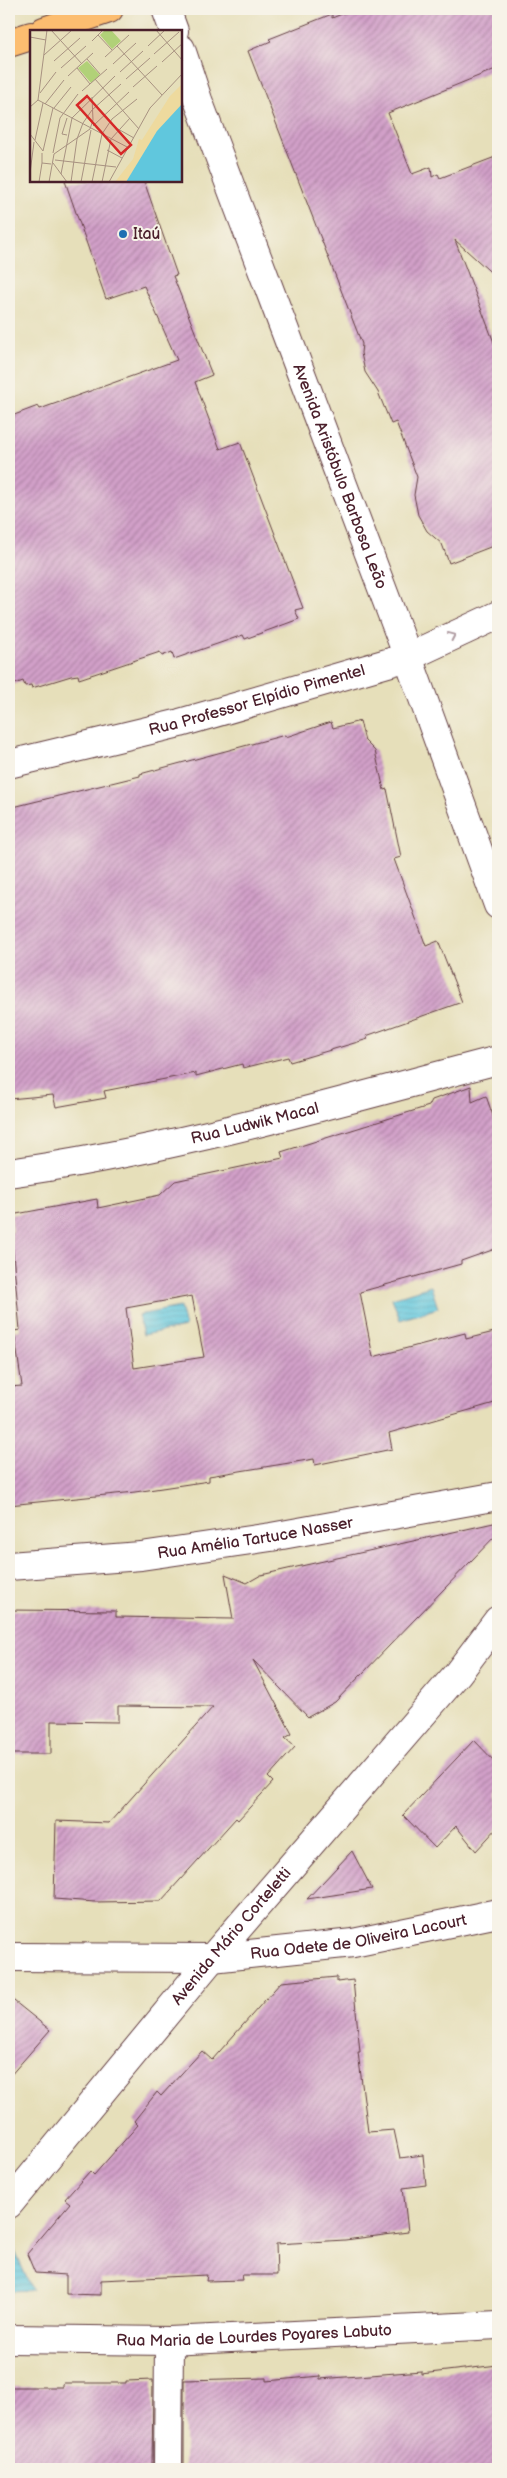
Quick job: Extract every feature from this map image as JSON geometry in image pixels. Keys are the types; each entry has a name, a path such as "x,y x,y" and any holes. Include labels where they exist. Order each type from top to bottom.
{"main road":[{"path":"47,30 109,9"},
{"path":"9,43 30,36"}],"street":[{"path":"166,9 174,30"},
{"name":"Avenida Aristóbulo Barbosa Leão","path":"182,52 198,100 408,656 498,905"},
{"name":"Rua Professor Elpídio Pimentel","path":"9,764 180,723 408,656 498,615"},
{"name":"Rua Ludwik Macal","path":"9,1173 65,1165 195,1139 498,1060"},
{"name":"Rua Amélia Tartuce Nasser","path":"9,1566 141,1556 272,1536 498,1496"},
{"name":"Avenida Mário Corteletti","path":"9,2204 212,1958 458,1673 498,1620"},
{"name":"Avenida Mário Corteletti","path":"458,1673 498,1640"},
{"name":"Rua Odete de Oliveira Lacourt","path":"9,1957 212,1958 353,1943 498,1913"},
{"name":"Rua Maria de Lourdes Poyares Labuto","path":"9,2339 169,2341 498,2325"},
{"path":"168,2469 169,2341"}],"water":[{"path":"431,1286 438,1308 400,1320 392,1298"},
{"path":"180,1307 185,1327 143,1335 138,1315"},
{"path":"14,2249 32,2290 9,2291 9,2255"}],"building":[{"path":"354,9 498,9 498,68 388,113 412,174 431,167 432,177 438,174 440,178 498,156 498,279 455,240 498,353 498,544 449,563 442,544 427,531 418,515 414,495 417,477 396,422 391,424 378,392 365,372 361,353 362,344 248,51 271,41 269,39 332,14 332,18"},
{"path":"65,182 144,182 177,275 173,276 212,375 195,382 220,449 240,442 303,608 295,610 299,619 245,639 243,635 174,659 172,652 162,656 160,652 79,679 78,675 71,676 32,688 31,685 25,686 23,681 9,686 9,417 38,406 40,409 177,360 144,286 106,299"},
{"path":"360,721 365,741 375,751 384,790 387,789 401,857 394,859 426,946 438,941 462,1002 366,1036 368,1039 290,1062 288,1057 243,1068 242,1064 196,1076 196,1073 104,1091 106,1098 56,1107 53,1095 9,1099 9,808 140,776 140,774 285,735 286,737 331,722 333,728"},
{"path":"471,1086 472,1102 486,1096 498,1130 498,1248 461,1261 461,1264 360,1292 373,1357 465,1333 466,1339 498,1331 498,1402 389,1433 392,1449 315,1465 314,1459 209,1476 209,1481 135,1492 9,1505 9,1387 22,1386 14,1331 20,1330 11,1215 97,1199 98,1208 160,1195 175,1181 283,1158 281,1152 429,1106 432,1100","holes":["192,1296 204,1357 134,1368 126,1308"]},
{"path":"498,1522 498,1533 335,1702 308,1717 253,1660 292,1734 285,1738 295,1747 268,1777 273,1782 238,1820 236,1818 161,1901 95,1902 54,1899 56,1821 109,1823 213,1707 118,1706 118,1722 51,1721 51,1754 9,1754 9,1610 116,1611 116,1617 233,1619 225,1574 247,1583 261,1575"},
{"path":"474,1740 498,1765 498,1827 476,1851 456,1826 435,1848 403,1815"},
{"path":"352,1851 372,1889 307,1899"},
{"path":"337,1977 337,1982 353,1980 360,2052 358,2052 368,2132 394,2130 400,2158 423,2155 426,2185 403,2188 408,2232 345,2240 276,2244 277,2275 242,2275 243,2280 206,2281 207,2275 101,2280 101,2295 66,2294 66,2275 35,2273 27,2254 70,2203 65,2199 90,2171 94,2175 138,2125 134,2121 157,2092 161,2096 202,2051 212,2060 281,1982"},
{"path":"9,1997 50,2030 9,2077"},
{"path":"498,2365 498,2469 361,2469 361,2465 292,2469 184,2469 184,2380 266,2378 266,2381 320,2376 320,2379 421,2371 421,2374"},
{"path":"153,2380 152,2469 9,2469 9,2387 63,2387 63,2383 126,2383 126,2381"}],"place":[{"name":"Itaú","path":"123,234"}]}
